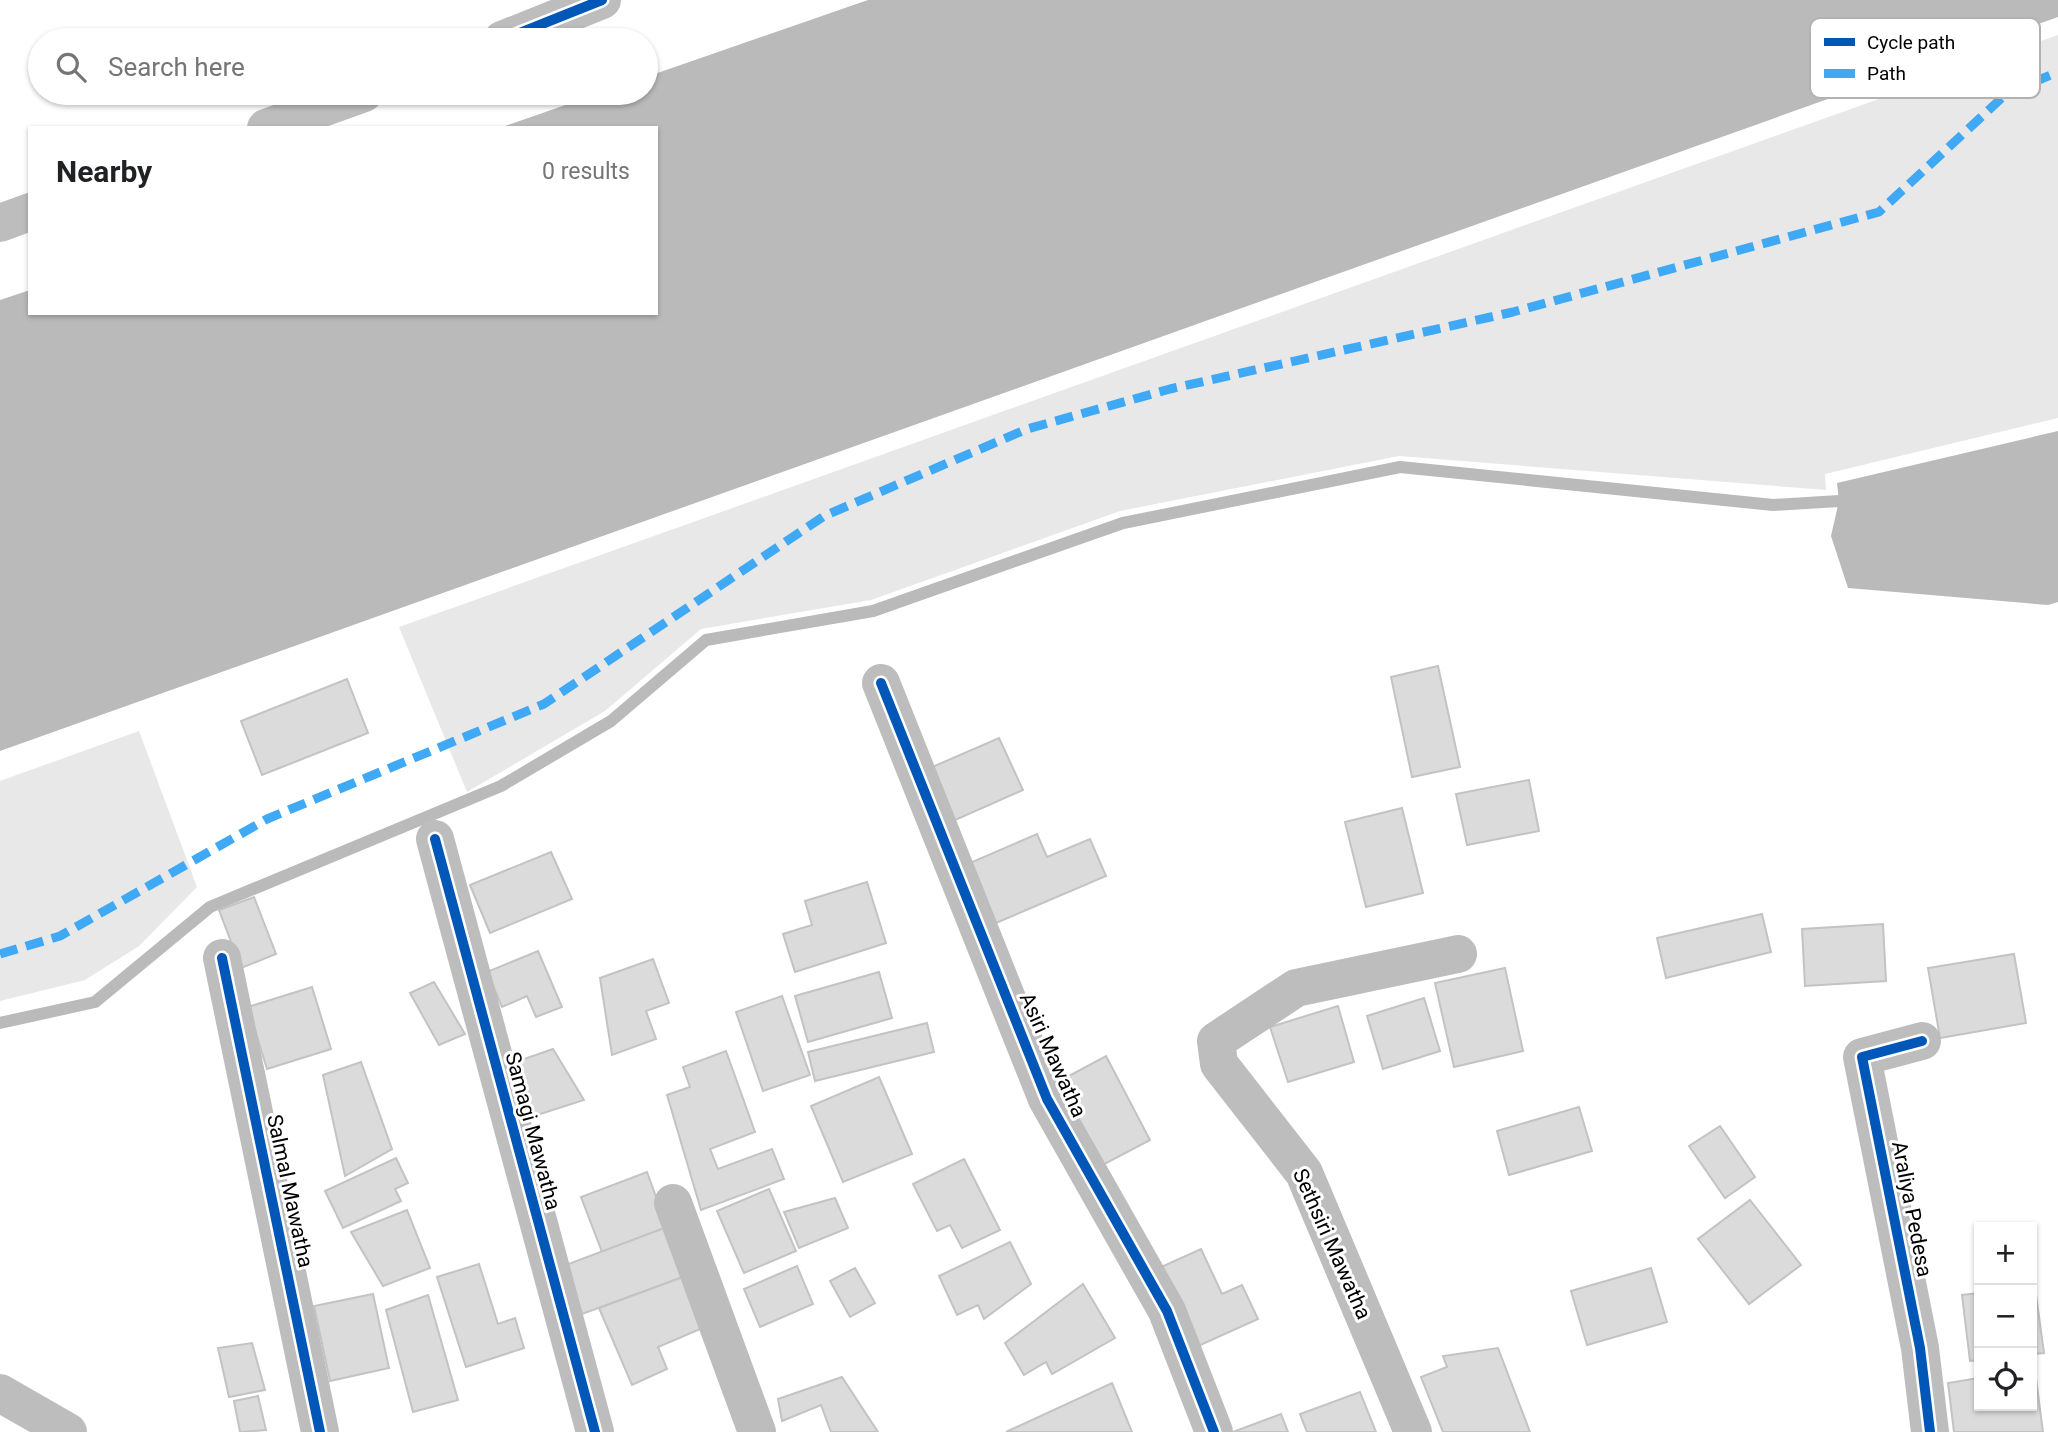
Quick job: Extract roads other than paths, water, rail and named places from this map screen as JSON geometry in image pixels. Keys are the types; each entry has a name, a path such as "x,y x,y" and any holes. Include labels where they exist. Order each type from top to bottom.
{"street":[{"path":"532,28 602,0"},
{"path":"272,126 330,105"},
{"path":"0,223 28,213"},
{"name":"Asiri Mawatha","path":"881,683 1047,1099 1167,1311 1214,1432"},
{"name":"Samagi Mawatha","path":"435,839 595,1432"},
{"name":"Sethsiri Mawatha","path":"1413,1432 1304,1173 1219,1064 1216,1041 1296,988 1458,954"},
{"name":"Salmal Mawatha","path":"222,958 320,1432"},
{"name":"Araliya Pedesa","path":"1922,1041 1862,1057 1920,1348 1930,1432"},
{"path":"673,1203 757,1432"},
{"path":"0,1394 68,1432"}],"waterway":[{"path":"0,1023 95,1002 210,907 501,786 611,721 706,640 873,611 1123,523 1400,467 1773,505 1839,501"}]}
